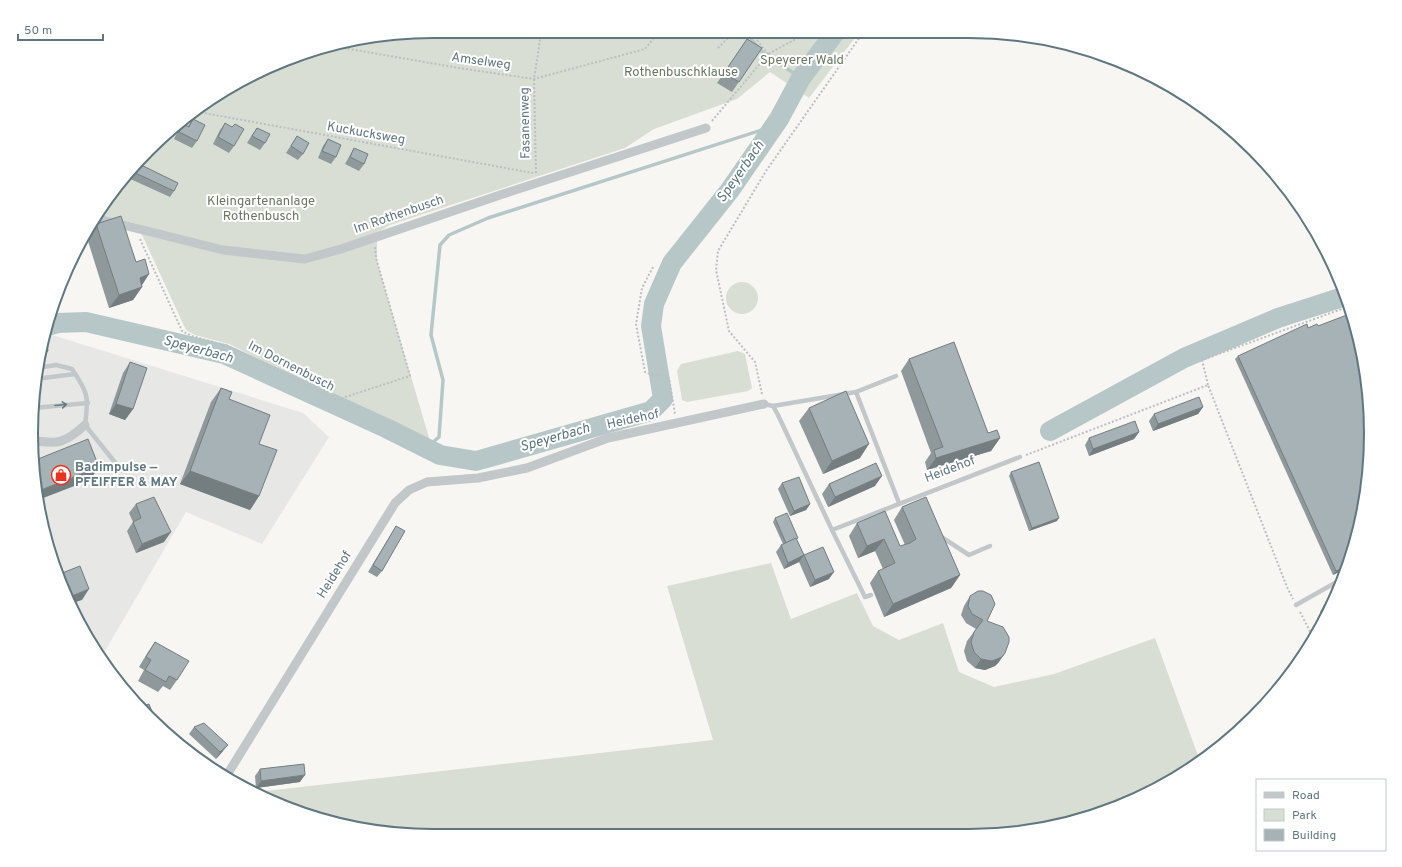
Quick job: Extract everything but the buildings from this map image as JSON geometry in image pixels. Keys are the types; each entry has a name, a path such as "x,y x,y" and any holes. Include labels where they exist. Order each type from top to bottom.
{"street":[{"name":"Im Rothenbusch","path":"102,220 223,250 305,259 375,238 503,194 706,128"},
{"name":"Heidehof","path":"229,772 395,503 409,490 427,482 478,478 527,468 608,438 769,405"},
{"path":"38,441 51,444 71,438 85,425"}],"lane":[{"path":"44,367 56,366 72,369 84,387 88,403 85,425 120,470"},
{"path":"42,378 75,374"},
{"path":"871,595 865,597 769,405 856,392 896,376"},
{"path":"856,392 900,503"},
{"path":"39,407 88,403"},
{"name":"Heidehof","path":"832,530 1020,457"},
{"path":"920,495 923,502"},
{"path":"883,510 886,517"},
{"path":"936,529 939,536 969,554 990,546"},
{"path":"1296,605 1335,583"}],"path":[{"name":"Fasanenweg","path":"529,178 536,174 534,79 540,38"},
{"name":"Amselweg","path":"345,48 458,68 534,79 645,49 654,38"},
{"path":"718,48 728,38"},
{"path":"755,38 768,54"},
{"path":"706,128 768,54 798,38"},
{"path":"769,405 755,362 728,331 716,270 718,251 766,171 859,38"},
{"name":"Kuckucksweg","path":"203,113 536,174"},
{"name":"Im Dornenbusch","path":"134,227 182,331 192,336 228,346 336,400 410,376 376,258 375,238"},
{"path":"653,267 642,288 636,324 646,372 653,377 664,376 669,378 676,424"},
{"path":"1310,632 1287,587 1208,385 1202,360 1344,308"},
{"path":"1020,457 1208,385"}],"shaded area":[{"path":"50,334 303,413 329,437 262,544 186,512 104,652 91,631 68,585 51,536 41,485 38,434 39,408 41,382"}],"green space":[{"name":"Kleingartenanlage Rothenbusch","path":"434,38 855,38 809,98 770,72 737,99 654,129 625,148 390,225 377,233 377,261 430,441 337,398 229,344 195,335 186,330 137,224 104,216 136,173 173,136 214,105 236,91 282,68 331,51 382,41"},
{"path":"742,282 751,285 755,289 758,298 755,307 751,311 742,314 733,311 729,307 726,298 729,289 733,285"},
{"path":"738,351 745,354 752,388 748,391 687,402 682,400 677,371 681,364"},
{"path":"771,563 791,619 857,593 873,626 899,640 943,623 959,672 994,687 1054,674 1155,638 1198,755 1166,776 1143,788 1096,808 1071,816 1046,821 1020,826 994,828 408,828 382,826 331,816 282,799 265,791 713,740 667,586"}],"waterway":[{"path":"750,38 762,52 801,78"},
{"name":"Speyerbach","path":"53,324 86,322 224,354 386,428 440,455 476,461 651,411 663,399 651,326 654,304 672,263 730,190 779,119 801,78 831,38"},
{"path":"426,448 439,437 443,380 431,335 440,245 449,235 488,218 774,126"},
{"path":"1050,431 1184,358 1278,318 1340,298"}],"place":[{"name":"Badimpulse — PFEIFFER & MAY","path":"61,475"}],"park label":[{"name":"Speyerer Wald","path":"802,61"},
{"name":"Rothenbuschklause","path":"681,73"}]}
